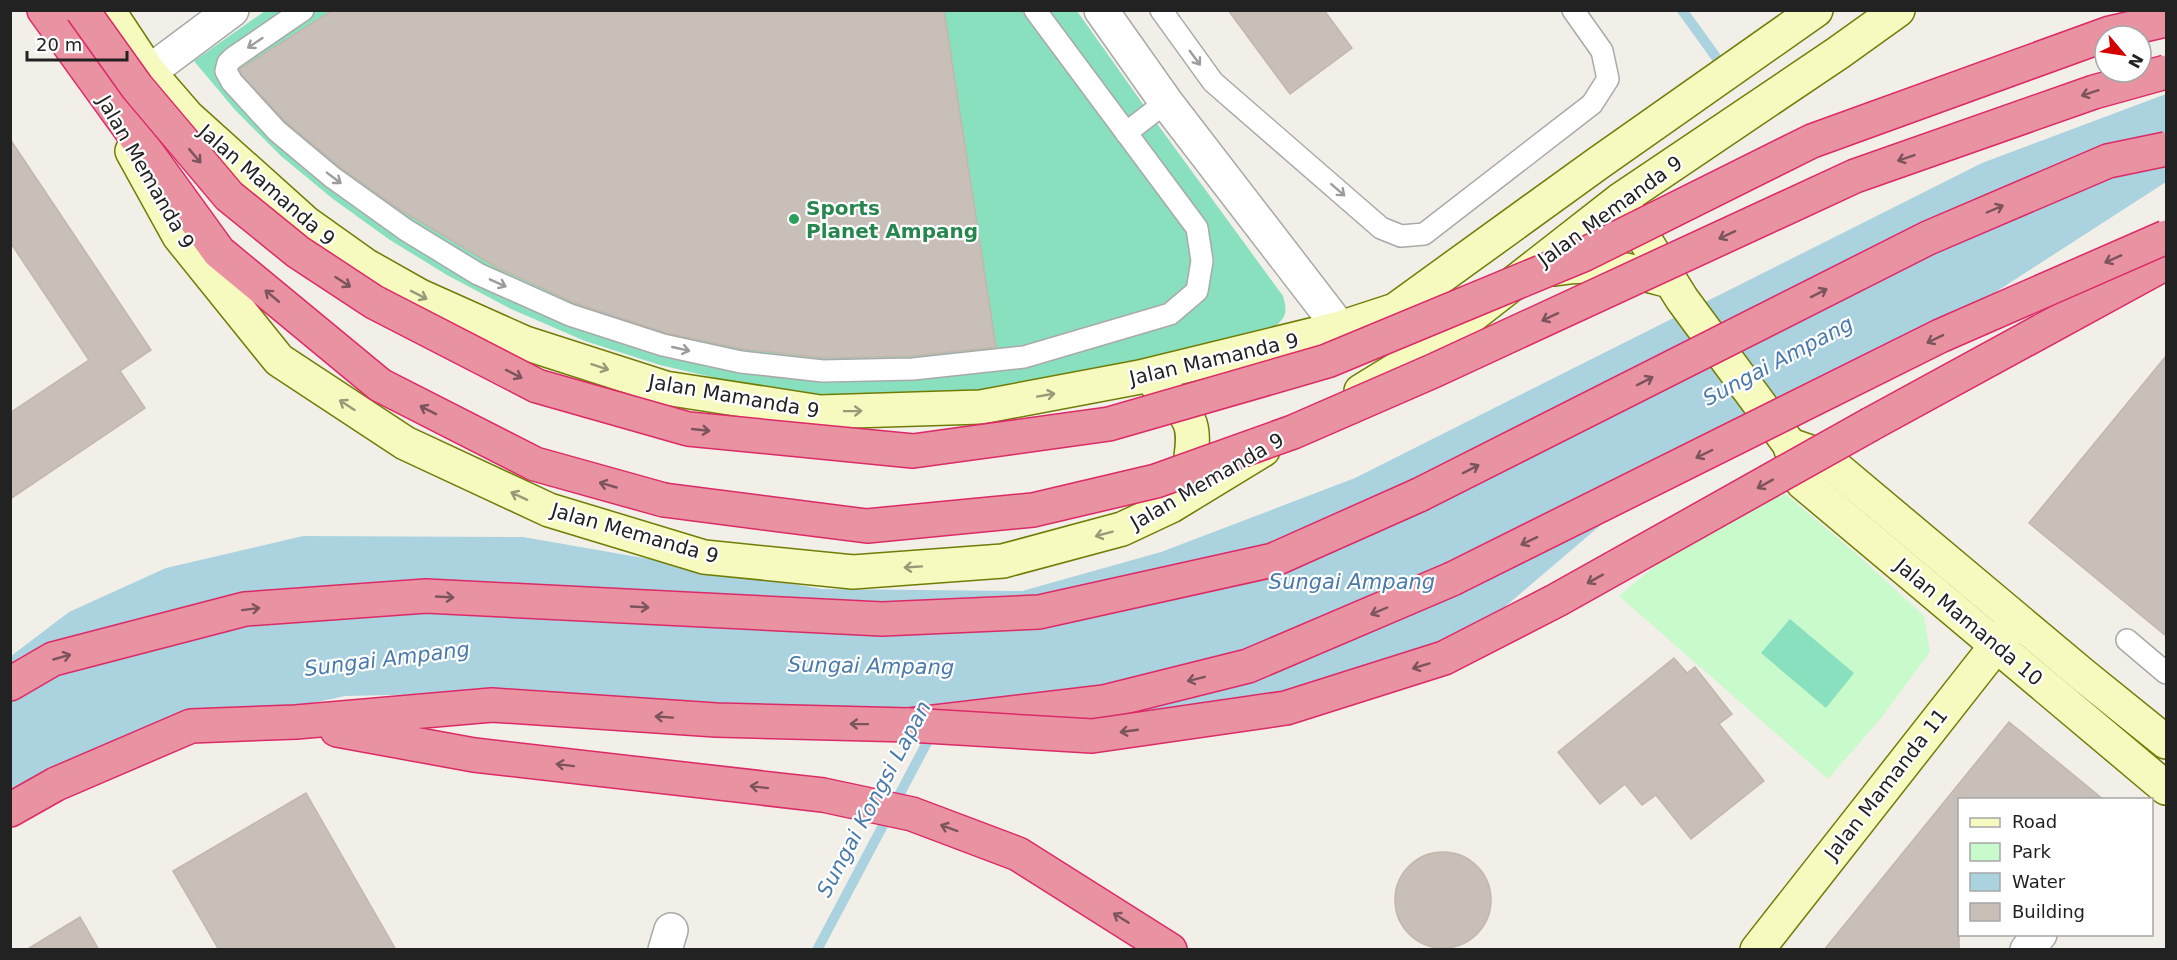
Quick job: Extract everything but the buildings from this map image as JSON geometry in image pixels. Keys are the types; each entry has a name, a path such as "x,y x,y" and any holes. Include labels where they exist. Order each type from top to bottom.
{"highway":[{"path":"44,10 219,252 380,385 536,465 664,500 867,526 1033,510 1156,481 1293,432 1855,176 2094,92 2166,72"},
{"path":"82,10 137,87 229,196 298,252 374,302 537,386 688,429 913,451 1109,424 1327,361 1585,254 1812,141 2110,33 2166,20"},
{"path":"10,684 53,659 245,609 426,596 882,619 1039,612 1273,560 1419,495 1928,238 2108,161 2166,149"},
{"path":"909,725 1104,702 1248,666 1452,579 1940,336 2166,237"},
{"path":"10,810 56,784 191,726 296,722 492,705 716,720 909,725 1092,736 1286,708 1444,658 1557,600 1871,424 2166,263"},
{"path":"296,722 474,755 823,795 912,814 1018,854 1170,950"}],"street":[{"name":"Jalan Mamanda 9","path":"108,10 148,72 188,117 306,223 365,265 420,296 525,343 665,388 820,412 971,408 1140,377 1340,328"},
{"path":"148,72 232,10"},
{"path":"1101,10 1166,102 1340,328 1357,340 1390,352 1428,350"},
{"path":"1340,328 1395,310 1816,10"},
{"name":"Jalan Memanda 9","path":"87,71 179,236 279,360 405,443 549,510 704,557 853,572 1003,561 1122,530 1171,506 1428,350 1620,200 1838,54 1898,10"},
{"name":"Jalan Mamanda 10","path":"1597,164 1676,290 1782,436 1802,482 1996,645 2162,791"},
{"path":"1525,273 1573,266 1622,268 1676,290"},
{"path":"1140,377 1171,394 1190,422 1191,462 1183,488 1171,506"},
{"name":"Jalan Mamanda 10","path":"1782,436 1822,456 2166,742"},
{"name":"Jalan Mamanda 11","path":"1758,950 2017,620"},
{"path":"2027,950 2038,936"}],"lane":[{"path":"303,10 233,58 228,63 226,71 232,82 277,131 332,177 406,230 488,278 570,315 663,345 741,362 834,371 913,369 1024,357 1170,314 1197,291 1202,261 1197,228 1035,10"},
{"path":"1161,10 1213,82 1381,228 1401,237 1424,234 1592,104 1608,79 1602,51 1573,10"},
{"path":"1126,133 1166,102"},
{"path":"2127,640 2166,673"}],"green space":[{"name":"Sports Planet Ampang","path":"265,11 1077,11 1283,296 1285,311 1283,319 1271,329 1106,379 864,403 750,386 660,365 585,341 511,309 447,275 390,240 333,199 281,156 236,111 194,61"},
{"path":"1763,475 1860,557 1924,616 1930,652 1882,717 1828,779 1619,596"},
{"path":"1790,619 1854,673 1826,708 1761,653"}],"water":[{"name":"Sungai Ampang","path":"2166,94 2166,182 1977,304 1609,518 1473,634 1383,673 1023,744 926,744 870,733 534,692 345,696 193,729 11,821 11,656 69,612 166,568 303,536 523,537 822,589 1022,591 1161,552 1355,478 1982,163"}],"waterway":[{"path":"1682,10 1726,71"},
{"name":"Sungai Kongsi Lapan","path":"817,950 932,733"}],"place":[{"name":"Sports Planet Ampang","path":"794,219"}]}
